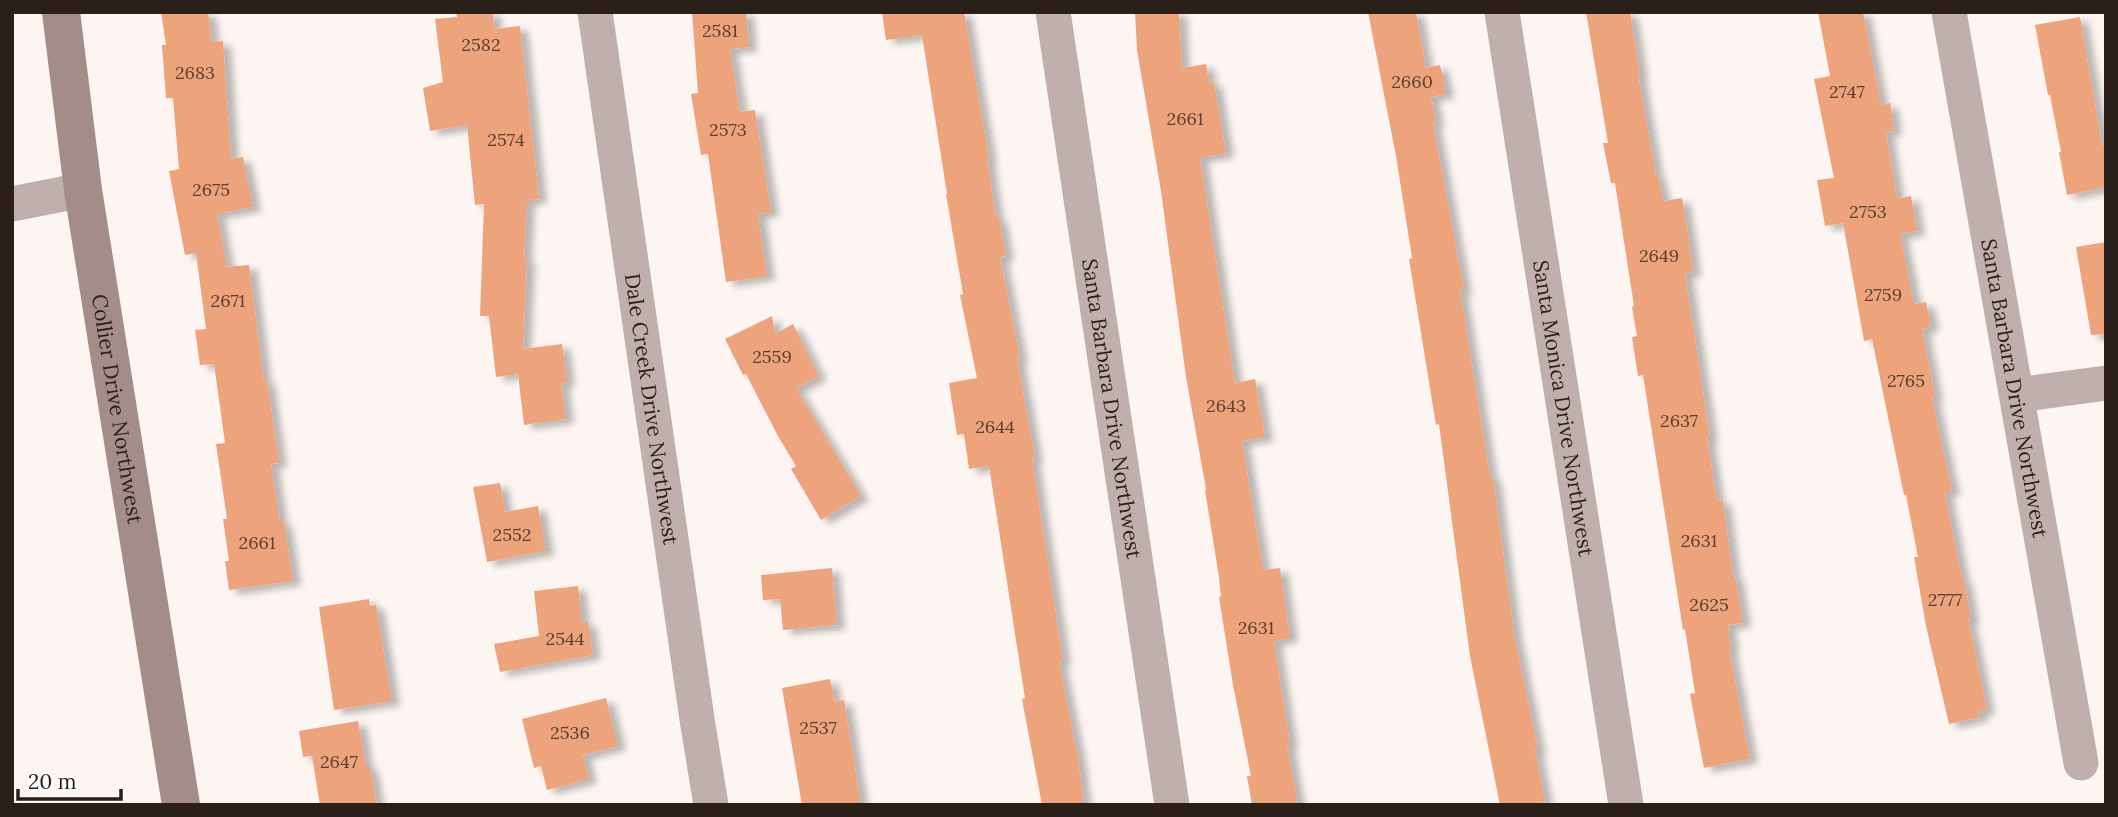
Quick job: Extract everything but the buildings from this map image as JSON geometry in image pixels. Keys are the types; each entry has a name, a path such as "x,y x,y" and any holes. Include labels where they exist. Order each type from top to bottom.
{"main road":[{"name":"Collier Drive Northwest","path":"61,12 83,190 181,805"}],"street":[{"name":"Dale Creek Drive Northwest","path":"595,12 711,805"},
{"name":"Santa Barbara Drive Northwest","path":"1053,12 1172,805"},
{"name":"Santa Monica Drive Northwest","path":"1502,12 1626,805"},
{"name":"Santa Barbara Drive Northwest","path":"1949,12 2081,763"},
{"path":"12,204 83,190"},
{"path":"2017,395 2106,383"}]}
